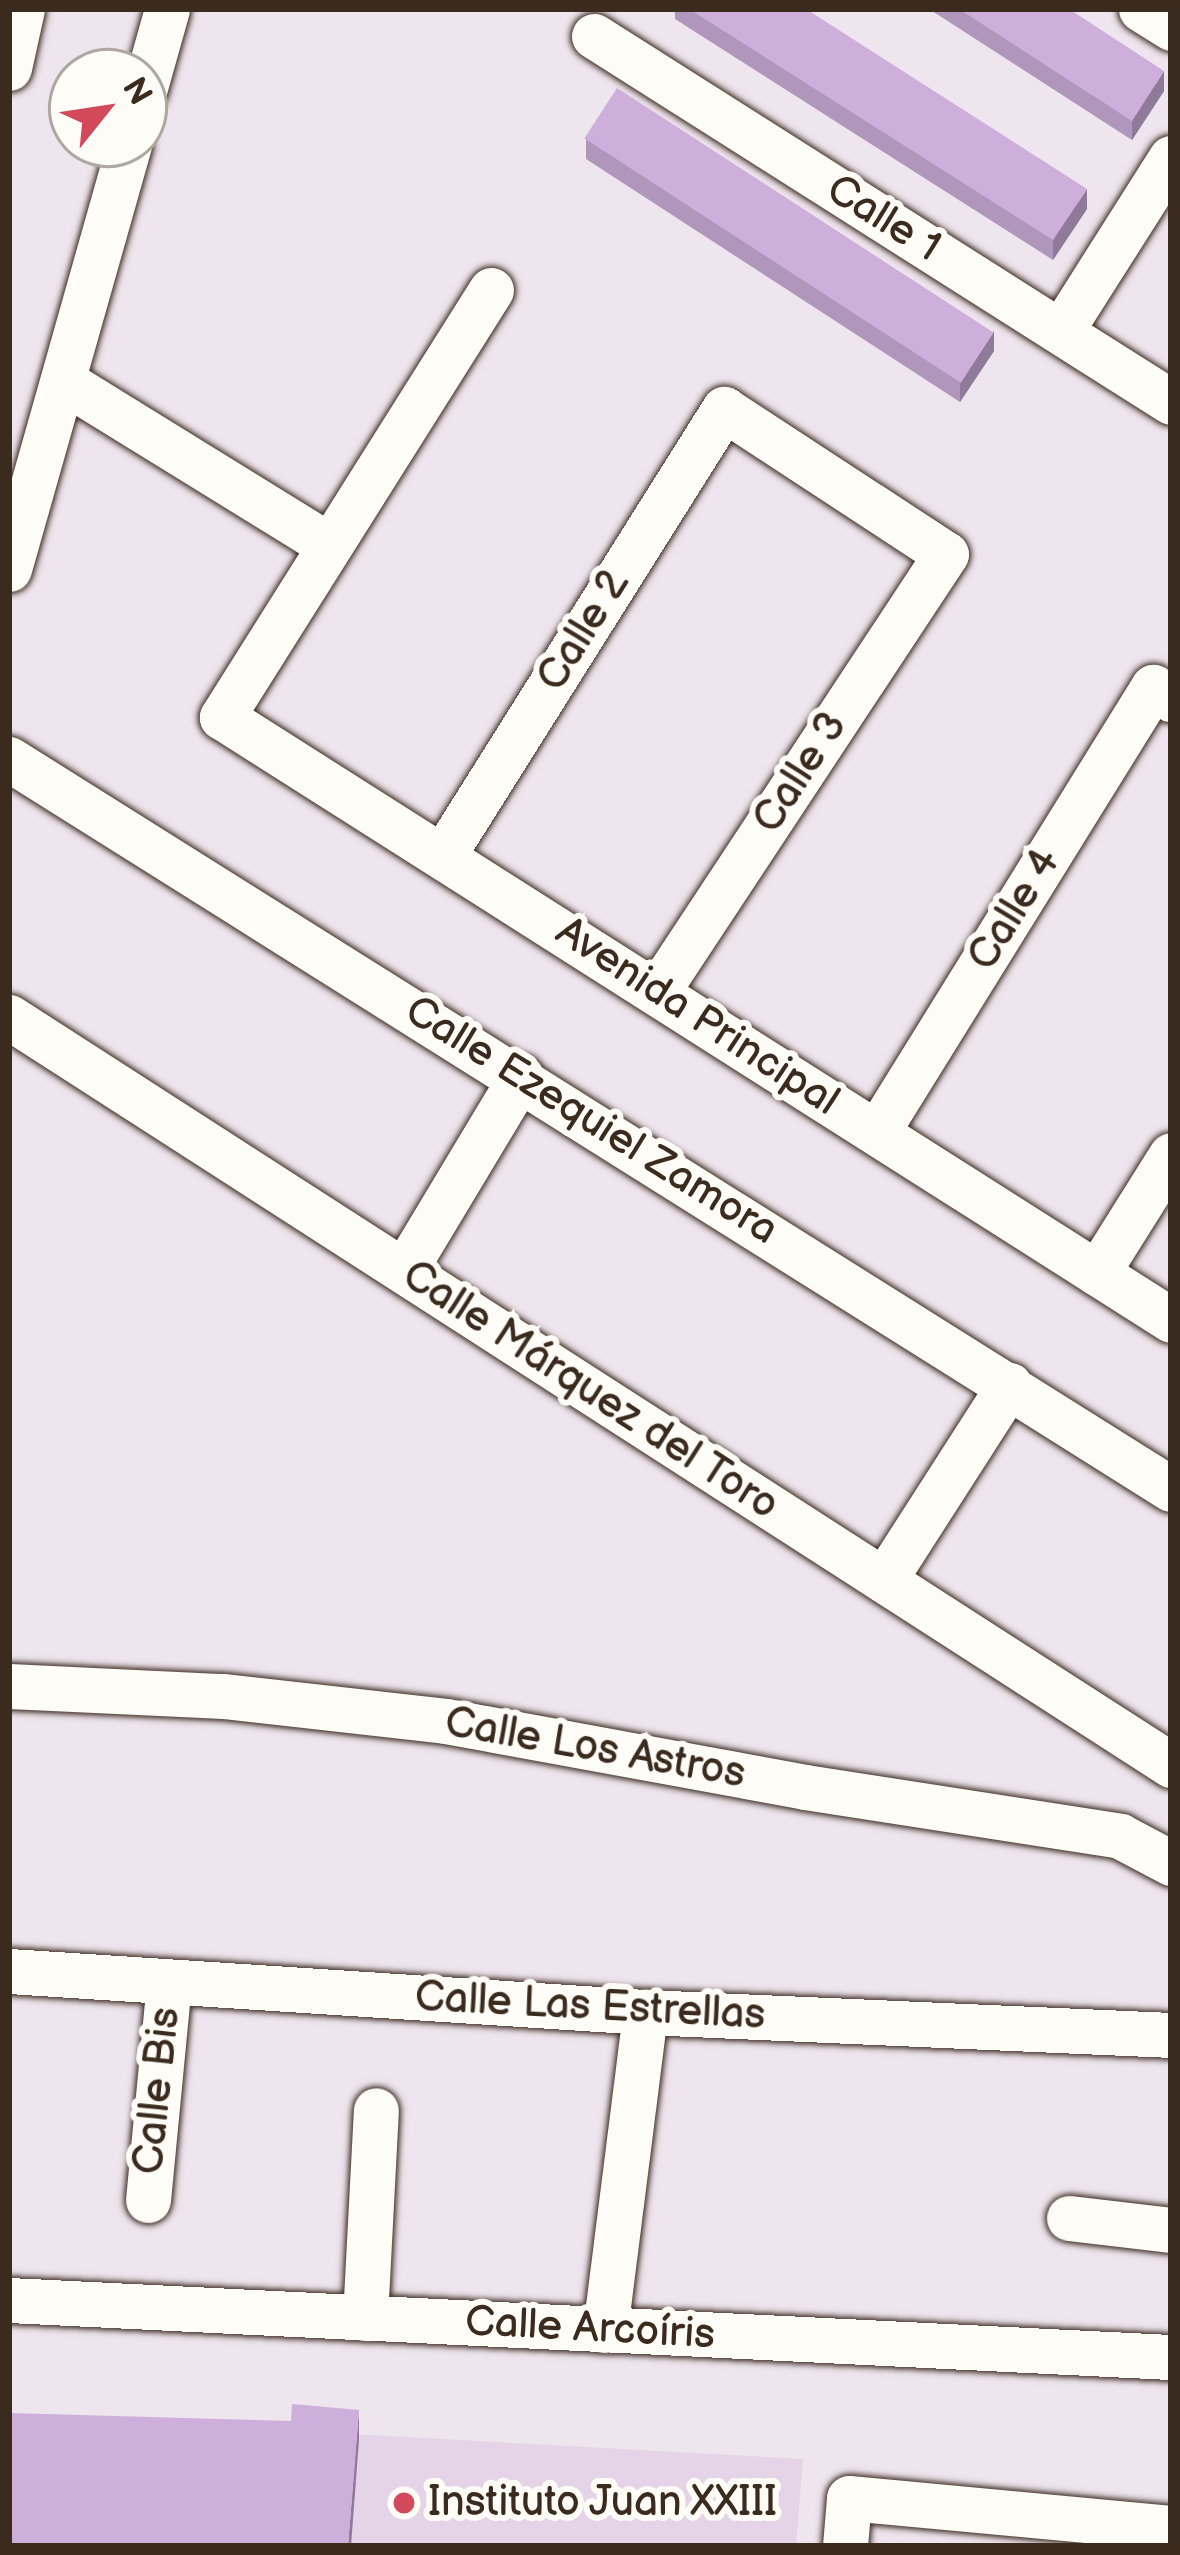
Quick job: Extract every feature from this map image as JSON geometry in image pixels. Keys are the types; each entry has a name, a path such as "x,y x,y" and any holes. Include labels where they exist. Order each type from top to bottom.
{"street":[{"path":"9,68 22,9"},
{"path":"156,48 167,9"},
{"path":"1141,9 1171,28"},
{"name":"Calle 1","path":"594,36 1171,402"},
{"path":"1061,332 1171,158"},
{"path":"9,569 122,168"},
{"path":"63,381 329,544 490,290"},
{"name":"Calle 2","path":"444,854 724,409 946,554"},
{"name":"Avenida Principal","path":"329,544 222,717 1171,1320"},
{"name":"Calle 3","path":"657,992 946,554"},
{"name":"Calle 4","path":"877,1132 1162,693"},
{"name":"Calle Ezequiel Zamora","path":"9,759 521,1076 1171,1489"},
{"name":"Calle Márquez del Toro","path":"9,1017 1171,1765"},
{"path":"404,1271 521,1076"},
{"path":"1096,1274 1171,1156"},
{"path":"884,1580 1009,1385"},
{"name":"Calle Los Astros","path":"9,1686 224,1696 446,1721 805,1787 1120,1836 1171,1863"},
{"name":"Calle Las Estrellas","path":"9,1971 644,2012 1171,2035"},
{"name":"Calle Bis","path":"148,2200 169,1982"},
{"path":"605,2330 644,2012"},
{"path":"365,2318 376,2110"},
{"path":"1069,2218 1171,2230"},
{"name":"Calle Arcoíris","path":"9,2300 1171,2357"},
{"path":"845,2546 849,2498 1171,2528"}],"shaded area":[{"name":"Instituto Juan XXIII","path":"9,2415 803,2459 796,2546 9,2546"}],"building":[{"path":"689,9 806,9 1087,189 1053,240"},
{"path":"959,9 1069,9 1164,71 1132,121"},
{"path":"617,88 994,333 961,383 584,138"},
{"path":"292,2404 359,2410 348,2546 9,2546 9,2413 291,2421"}],"place":[{"name":"Instituto Juan XXIII","path":"404,2503"}]}
